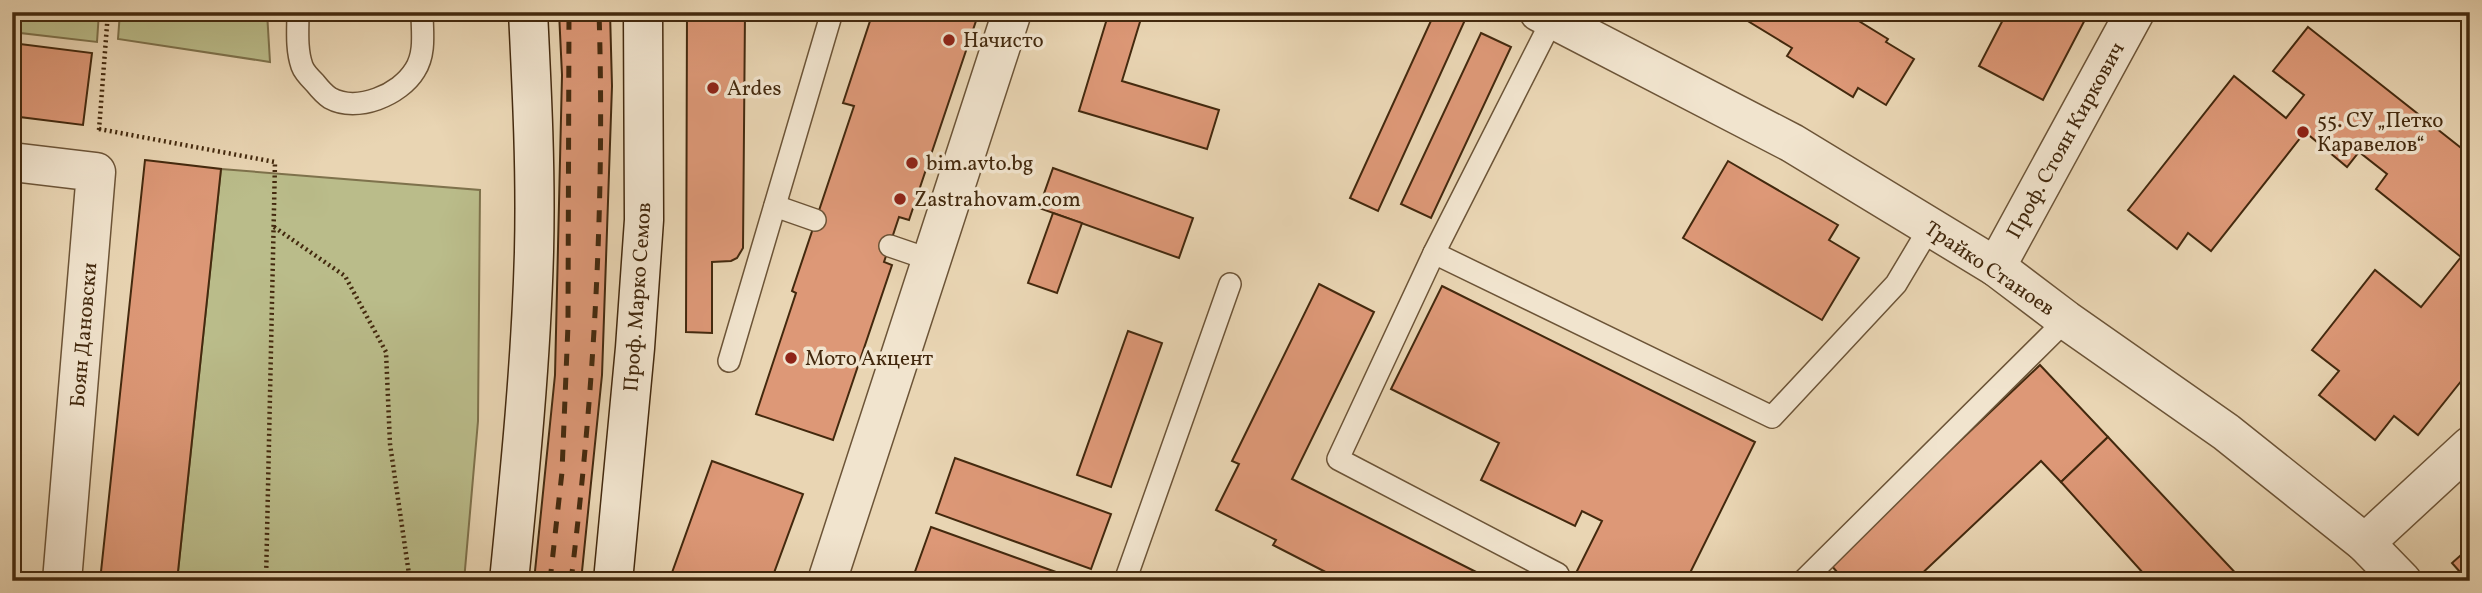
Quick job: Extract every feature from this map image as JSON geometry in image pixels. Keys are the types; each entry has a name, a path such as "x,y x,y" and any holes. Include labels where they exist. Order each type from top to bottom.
{"street":[{"path":"509,581 524,438 534,251 528,12"},
{"name":"Проф. Марко Семов","path":"613,581 644,220 643,12"},
{"path":"827,581 1012,12"},
{"name":"Проф. Стоян Киркович","path":"1996,267 2135,12"},
{"name":"Трайко Станоев","path":"1545,16 1792,143 1996,267 2066,320 2226,432 2365,543 2402,581"},
{"path":"12,162 96,172"},
{"name":"Боян Дановски","path":"62,581 96,172"},
{"path":"2365,543 2470,446"}],"lane":[{"path":"298,12 302,68 321,91 344,103 369,101 404,85 416,69 422,52 422,12"},
{"path":"729,360 832,12"},
{"path":"1545,16 1338,459 1558,574 1555,581"},
{"path":"775,206 815,220"},
{"path":"1434,253 1772,417 1896,284 1930,227"},
{"path":"890,246 931,260"},
{"path":"1125,581 1230,284"},
{"path":"1803,581 2066,320"}],"path":[{"path":"96,172 108,12"},
{"path":"99,130 275,162 266,581"},
{"path":"273,227 345,276 386,352 390,444 410,581"}],"green space":[{"path":"12,12 99,12 97,42 12,32"},
{"path":"120,12 267,12 270,62 118,39"},
{"path":"221,169 480,190 478,421 464,581 177,581"}],"building":[{"path":"559,12 610,12 612,86 602,375 581,581 534,581 555,375 562,75"},
{"path":"687,12 745,12 743,248 737,258 731,261 712,262 712,333 686,332"},
{"path":"873,12 979,12 909,220 899,217 884,262 892,265 833,440 756,414 796,293 792,291 854,106 843,103"},
{"path":"1109,12 1143,12 1122,81 1219,110 1207,149 1079,111"},
{"path":"1435,12 1448,12 1465,20 1378,211 1350,198"},
{"path":"1733,12 1844,12 1888,39 1886,42 1914,59 1886,105 1858,88 1853,97 1787,56 1792,48"},
{"path":"2007,12 2089,12 2043,100 1979,66"},
{"path":"2308,27 2470,155 2470,370 2418,435 2394,416 2375,440 2319,395 2339,371 2312,350 2375,270 2421,307 2461,257 2376,189 2387,174 2359,152 2347,167 2305,132 2211,251 2188,233 2177,249 2128,210 2234,76 2286,118 2304,95 2273,71"},
{"path":"1481,33 1511,47 1431,218 1401,204"},
{"path":"12,43 92,53 83,125 12,116"},
{"path":"145,160 221,169 177,581 100,581"},
{"path":"1728,161 1838,225 1829,240 1859,258 1822,320 1683,238"},
{"path":"1053,168 1193,218 1179,258 1039,208"},
{"path":"1053,213 1082,223 1057,293 1028,283"},
{"path":"1319,284 1374,312 1292,479 1494,581 1343,581 1273,545 1276,540 1216,510 1239,464 1232,461"},
{"path":"1442,286 1755,442 1686,581 1572,581 1602,521 1582,511 1575,526 1481,480 1499,443 1391,389"},
{"path":"1128,331 1162,343 1111,487 1077,475"},
{"path":"2040,365 2108,437 2061,482 2041,461 1914,581 1845,581 1830,564"},
{"path":"2108,437 2243,581 2137,581 2144,574 2061,482"},
{"path":"955,458 1111,514 1091,569 936,513"},
{"path":"712,461 803,494 771,581 669,581"},
{"path":"931,527 1081,581 912,580"},
{"path":"2470,547 2470,581 2468,581 2452,563"}],"railway":[{"path":"550,581 562,472 568,325 569,12"},
{"path":"571,581 586,440 596,297 600,155 599,12"}],"place":[{"name":"Начисто","path":"949,40"},
{"name":"Ardes","path":"713,88"},
{"name":"55. СУ „Петко Каравелов“","path":"2303,132"},
{"name":"bim.avto.bg","path":"912,163"},
{"name":"Zastrahovam.com","path":"900,199"},
{"name":"Мото Акцент","path":"791,358"}]}
